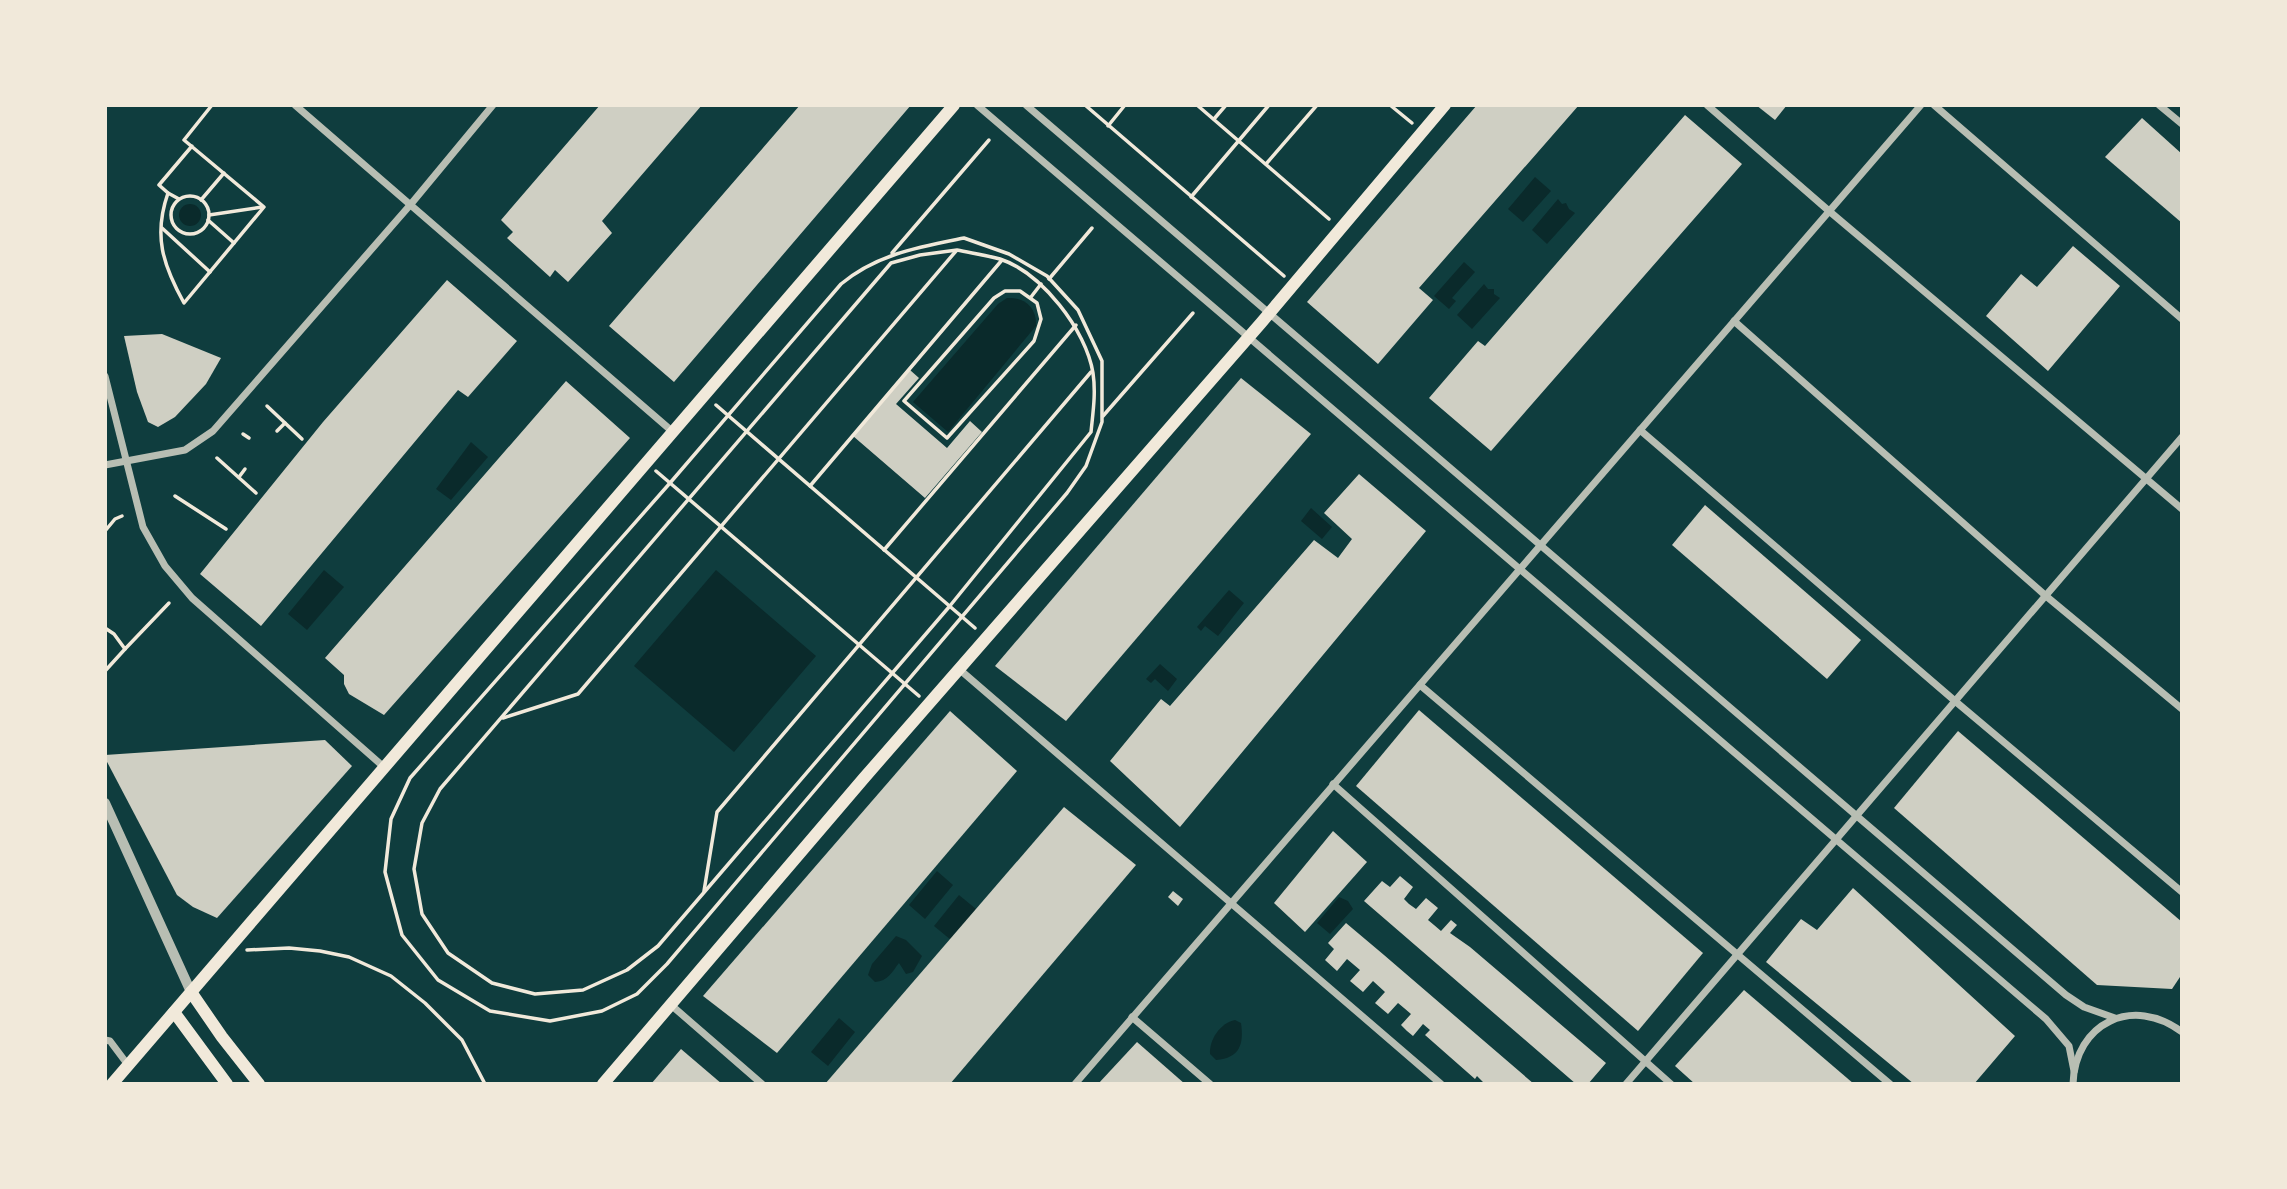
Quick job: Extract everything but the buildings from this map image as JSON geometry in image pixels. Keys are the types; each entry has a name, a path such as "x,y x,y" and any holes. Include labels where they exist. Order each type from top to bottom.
{"main road":[{"path":"112,1084 954,105"},
{"path":"603,1084 959,669 1249,338 1445,105"},
{"path":"191,992 259,1084"},
{"path":"174,1012 227,1084"}],"street":[{"path":"295,105 673,432"},
{"path":"105,465 184,450 213,431 411,204 493,105"},
{"path":"977,105 2046,1019 2068,1046 2074,1071"},
{"path":"1026,105 2066,995 2084,1007 2115,1018 2144,1015 2159,1018 2182,1032"},
{"path":"1707,105 2182,509"},
{"path":"1075,1084 1921,105"},
{"path":"1934,105 2182,319"},
{"path":"2160,105 2182,124"},
{"path":"1734,321 2046,596 2182,709"},
{"path":"105,376 144,527 165,566 192,598 385,769"},
{"path":"1640,430 2182,892"},
{"path":"1626,1084 2182,437"},
{"path":"959,669 1441,1084"},
{"path":"1420,685 1890,1084"},
{"path":"1334,785 1671,1084"},
{"path":"105,803 191,992"},
{"path":"671,1005 762,1084"},
{"path":"1132,1017 1210,1084"},
{"path":"2073,1084 2077,1057 2092,1034 2115,1018"},
{"path":"105,1040 110,1041 128,1065"}],"path":[{"path":"212,105 184,140 264,207"},
{"path":"1085,105 1294,284"},
{"path":"1108,126 1125,105"},
{"path":"1198,105 1329,219"},
{"path":"1214,119 1226,105"},
{"path":"1191,197 1269,105"},
{"path":"1266,164 1317,105"},
{"path":"1390,105 1412,123"},
{"path":"891,255 989,140"},
{"path":"179,199 159,185 192,146"},
{"path":"201,200 224,173"},
{"path":"167,193 160,246 170,278 184,303 264,207"},
{"path":"190,196 201,200 209,215 203,228 192,234 177,228 171,215 179,199 190,196"},
{"path":"209,215 264,207"},
{"path":"208,220 234,243"},
{"path":"162,228 210,272"},
{"path":"171,236 177,228"},
{"path":"1049,279 1092,228"},
{"path":"964,238 1009,254 1049,279 1078,310 1102,361 1102,417 1086,466 1067,493 667,964 637,993 602,1011 550,1021 490,1010 438,979 402,935 385,872 391,819 410,778 841,284 873,262 891,255 964,238"},
{"path":"501,718 578,694 957,250"},
{"path":"957,250 1002,260 1041,284 1076,325 1093,371 1094,404 1090,432 949,607 658,946 627,970 583,990 535,994 492,983 448,953 422,914 414,869 422,824 440,789 891,263 920,255 957,250"},
{"path":"810,486 1002,260"},
{"path":"1031,297 1041,284"},
{"path":"1004,291 1020,291 1031,297 1037,303 1041,319 1034,341 947,438 904,401 993,298 1004,291"},
{"path":"1102,417 1193,313"},
{"path":"884,550 1076,325"},
{"path":"704,891 718,813 1093,371"},
{"path":"704,395 977,629"},
{"path":"267,406 302,439"},
{"path":"277,431 285,423"},
{"path":"243,433 249,439"},
{"path":"217,458 256,493"},
{"path":"239,477 245,469"},
{"path":"656,471 929,704"},
{"path":"175,496 226,529"},
{"path":"105,531 115,519 122,516"},
{"path":"105,671 169,603"},
{"path":"105,628 114,634 125,649"},
{"path":"242,949 289,948 320,951 349,957 391,976 425,1003 462,1040 485,1084"}],"water":[{"path":"1535,177 1551,191 1523,222 1508,209"},
{"path":"1558,199 1575,213 1547,244 1532,230"},
{"path":"190,204 198,207 201,215 198,223 190,226 182,223 179,215 182,207"},
{"path":"1464,262 1475,272 1452,298 1456,301 1449,309 1434,296"},
{"path":"1484,284 1488,289 1494,289 1494,294 1500,298 1472,329 1457,315"},
{"path":"1007,298 1019,299 1029,305 1036,326 948,432 913,402 998,304"},
{"path":"471,442 488,457 451,500 436,489"},
{"path":"1311,508 1332,527 1322,539 1301,521"},
{"path":"324,570 344,587 307,630 288,614"},
{"path":"716,570 816,656 734,752 634,666"},
{"path":"1229,590 1244,603 1218,636 1205,626 1201,631 1197,627"},
{"path":"1160,664 1177,679 1168,691 1155,679 1151,683 1146,679"},
{"path":"937,871 953,885 925,919 909,905"},
{"path":"959,895 976,909 951,940 934,926"},
{"path":"1339,897 1348,901 1353,909 1330,934 1317,923"},
{"path":"896,936 906,940 922,956 913,972 906,974 899,963 886,978 875,982 868,975 872,964"},
{"path":"839,1018 855,1032 828,1066 811,1052"},
{"path":"1235,1020 1241,1023 1239,1049 1224,1059 1216,1060 1210,1054 1214,1038 1220,1028"}]}
